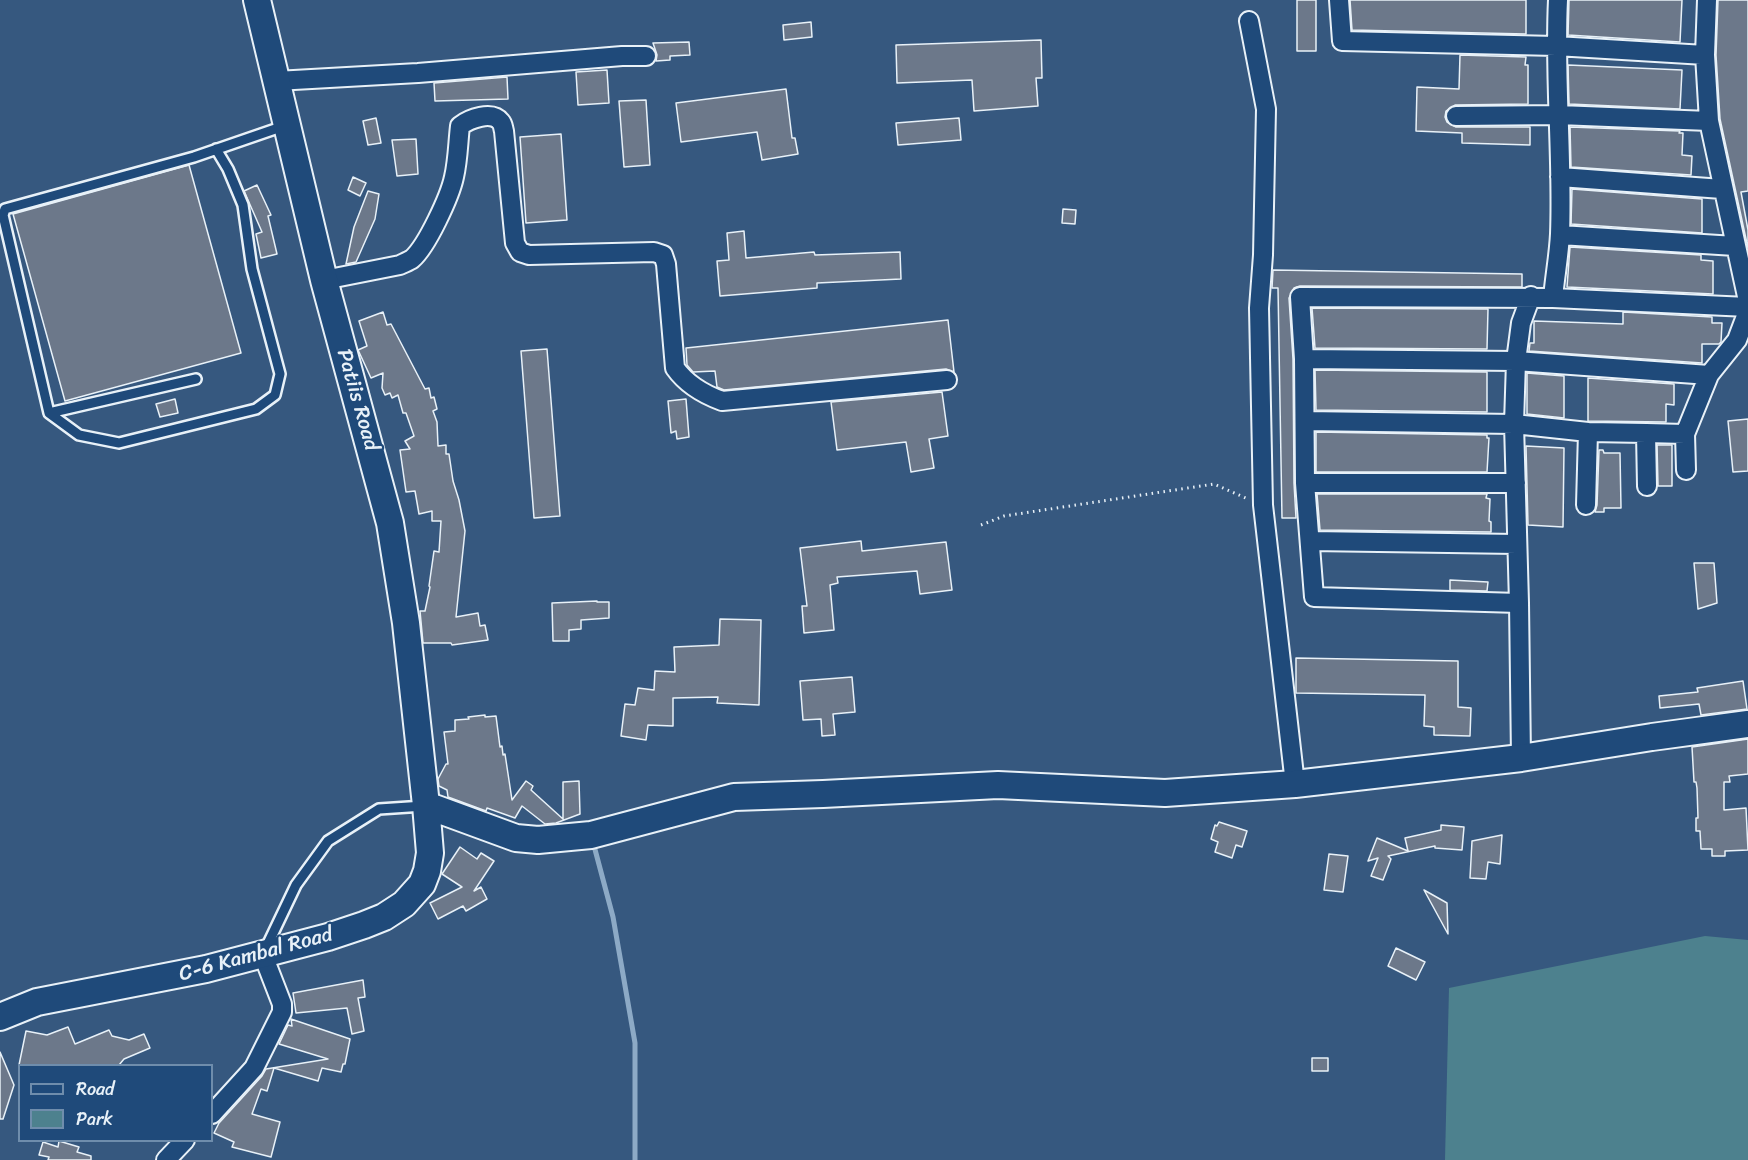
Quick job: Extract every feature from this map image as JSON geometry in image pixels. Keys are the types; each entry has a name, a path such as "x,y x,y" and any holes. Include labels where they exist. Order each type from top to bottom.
{"street":[{"name":"Patiis Road","path":"256,0 324,280 390,524 406,623 426,806"},
{"path":"1339,0 1342,41 1556,46 1705,55"},
{"path":"1553,298 1560,235 1556,46 1558,0"},
{"path":"1707,0 1705,55 1709,121 1748,301"},
{"path":"1249,21 1266,109 1263,255 1259,308 1263,506 1295,784"},
{"path":"276,81 646,56"},
{"path":"1456,116 1559,115 1709,121"},
{"path":"324,280 400,265 411,260 421,249 432,230 454,177 460,126 468,120 492,116 500,121 504,131 515,243 520,252 529,255 654,252 663,255 666,264 675,368 683,379 704,394 722,401 947,380"},
{"path":"1560,177 1722,189"},
{"path":"1560,235 1735,246"},
{"path":"1521,758 1520,603 1514,424 1516,361 1521,323 1531,296"},
{"path":"1520,603 1314,597 1305,483 1304,358 1300,297 1531,296 1748,309 1737,340 1709,375 1685,434 1686,470"},
{"path":"1304,358 1516,361 1709,375"},
{"path":"1305,421 1514,424 1588,432 1685,434"},
{"path":"1586,505 1588,432"},
{"path":"1646,433 1647,486"},
{"path":"1305,483 1516,483"},
{"path":"1310,541 1517,544"},
{"path":"426,806 516,838 538,840 591,835 734,797 998,784 1165,793 1295,784 1521,758 1652,736 1748,724"},
{"name":"C-6 Kambal Road","path":"0,1017 38,1002 152,981 263,955 384,917 404,904 422,884 427,871 430,853 426,806"},
{"path":"213,1113 254,1068 282,1012 282,1005 263,955"},
{"path":"166,1160 183,1142"}],"lane":[{"path":"216,149 228,169 243,204 252,269 280,374 275,395 256,409 119,443 79,435 49,413 3,215 5,209 216,149 287,126"},
{"path":"49,413 195,379"},
{"path":"263,955 296,885 328,841 379,809 426,806"}],"path":[{"path":"981,525 1004,516 1214,484 1263,506"}],"green space":[{"path":"1705,936 1748,940 1748,1160 1445,1160 1449,988"}],"building":[{"path":"1297,0 1316,0 1316,51 1297,51"},
{"path":"1350,0 1526,0 1526,34 1352,30"},
{"path":"1569,0 1682,0 1680,42 1568,35"},
{"path":"1718,0 1748,0 1748,191 1741,192 1748,230 1748,248 1720,119 1716,55"},
{"path":"811,22 812,37 784,40 783,25"},
{"path":"1041,40 1042,78 1036,78 1038,106 974,111 972,80 897,83 896,45"},
{"path":"689,42 690,55 670,56 670,60 656,61 657,55 653,43"},
{"path":"1460,55 1526,57 1528,104 1455,105 1446,111 1447,122 1456,127 1530,127 1530,145 1462,143 1462,133 1416,131 1417,87 1459,89"},
{"path":"1568,65 1682,70 1680,109 1569,104"},
{"path":"607,70 609,103 578,105 576,72"},
{"path":"507,77 508,99 435,101 434,83"},
{"path":"786,89 792,138 795,138 798,154 762,160 757,132 681,142 676,103"},
{"path":"646,100 650,165 624,167 619,101"},
{"path":"376,118 381,143 368,145 363,121"},
{"path":"959,118 961,140 898,145 896,123"},
{"path":"1570,127 1680,131 1679,133 1683,133 1682,155 1692,156 1691,175 1571,167"},
{"path":"561,134 567,220 526,223 520,137"},
{"path":"416,139 418,174 397,176 392,140"},
{"path":"189,165 241,353 65,401 13,214"},
{"path":"353,177 366,183 360,196 348,190"},
{"path":"257,185 271,215 268,216 277,254 261,258 256,234 262,232 244,191"},
{"path":"1572,189 1702,199 1702,233 1571,224"},
{"path":"368,191 379,194 375,219 356,262 346,264 354,227"},
{"path":"1063,209 1076,210 1075,224 1062,223"},
{"path":"744,231 746,258 814,252 815,255 900,252 901,279 817,283 817,288 720,296 717,261 729,260 727,233"},
{"path":"1570,247 1701,255 1701,260 1713,261 1713,294 1567,287"},
{"path":"1273,270 1522,274 1522,287 1300,286 1294,288 1289,298 1293,359 1296,518 1282,518 1278,288 1272,288"},
{"path":"1312,308 1488,309 1487,349 1315,348"},
{"path":"383,312 387,325 391,324 425,389 429,388 431,398 434,397 437,409 433,411 437,422 438,446 446,445 446,454 449,454 465,531 456,617 478,613 480,626 485,625 488,640 452,645 451,643 423,643 420,611 425,611 434,551 439,552 441,521 432,521 432,511 419,514 415,491 406,492 400,450 410,449 405,441 414,436 406,413 403,413 398,395 392,398 390,393 385,395 382,388 383,373 371,378 358,350 367,346 359,321"},
{"path":"1623,312 1712,317 1712,323 1722,323 1721,342 1702,344 1702,363 1529,351 1530,343 1534,343 1534,321 1623,324"},
{"path":"948,320 954,372 946,369 724,390 717,387 715,371 693,372 687,365 686,348"},
{"path":"547,349 560,516 534,518 521,351"},
{"path":"1315,370 1487,372 1487,412 1316,410"},
{"path":"1527,373 1564,376 1564,418 1527,414"},
{"path":"1588,378 1674,384 1674,405 1666,404 1666,422 1588,421"},
{"path":"942,392 948,436 929,439 934,468 911,472 906,442 837,450 831,402"},
{"path":"175,399 178,413 160,417 156,404"},
{"path":"686,399 689,437 677,439 676,431 671,433 668,401"},
{"path":"1748,419 1748,471 1733,472 1728,421"},
{"path":"1316,432 1487,435 1489,438 1487,472 1316,472"},
{"path":"1657,445 1672,445 1672,486 1658,486"},
{"path":"1526,446 1564,448 1563,527 1528,525"},
{"path":"1599,450 1603,450 1604,453 1620,453 1621,508 1604,508 1604,512 1595,512"},
{"path":"1317,494 1487,494 1486,498 1490,499 1491,532 1320,530"},
{"path":"861,541 862,551 946,542 952,590 920,594 917,571 837,577 838,583 830,585 834,630 804,633 802,606 807,606 800,548"},
{"path":"1694,563 1714,563 1717,603 1698,609"},
{"path":"1450,580 1488,582 1487,591 1450,590"},
{"path":"609,602 609,618 581,620 581,629 569,630 569,641 553,641 552,603"},
{"path":"720,619 761,620 759,705 717,703 718,697 673,698 673,726 648,725 646,740 621,736 625,704 635,705 638,688 654,690 655,671 675,672 674,647 719,645"},
{"path":"1296,658 1458,661 1458,707 1471,708 1470,736 1434,735 1434,727 1424,726 1425,695 1296,693"},
{"path":"852,677 855,712 833,714 835,735 822,736 821,719 803,720 800,681"},
{"path":"1743,681 1747,709 1701,715 1699,704 1660,708 1659,696 1698,692 1697,688"},
{"path":"485,715 485,717 496,716 500,747 502,746 503,755 505,754 512,800 526,781 533,786 531,790 563,819 563,782 579,781 580,814 556,823 545,824 522,806 515,818 487,808 486,811 448,797 447,790 439,786 438,779 448,764 444,732 455,731 455,720"},
{"path":"1748,739 1748,774 1729,776 1730,782 1724,782 1724,810 1746,808 1748,850 1725,851 1725,856 1712,856 1712,849 1701,849 1700,831 1696,831 1697,788 1694,782 1692,747"},
{"path":"1219,822 1247,831 1242,847 1236,845 1232,858 1215,852 1218,842 1211,839 1215,825 1217,826"},
{"path":"1441,825 1464,827 1462,850 1435,848 1435,846 1388,856 1391,859 1383,880 1371,876 1378,858 1368,861 1377,838 1408,851 1405,838 1441,830"},
{"path":"1502,835 1500,864 1488,862 1486,879 1470,878 1472,841"},
{"path":"460,847 477,859 481,853 494,861 474,891 481,887 487,899 466,911 463,906 438,919 430,903 462,887 442,874"},
{"path":"1329,854 1348,856 1343,892 1324,890"},
{"path":"1424,890 1447,903 1448,934"},
{"path":"1396,948 1425,962 1416,980 1388,966"},
{"path":"363,980 365,997 358,998 364,1031 352,1034 347,1008 296,1013 293,993"},
{"path":"291,1019 350,1039 345,1064 341,1072 322,1068 318,1081 274,1068 267,1091 261,1089 252,1114 280,1122 271,1157 232,1147 234,1142 214,1133 219,1123 266,1069 328,1059 279,1044 288,1025 292,1026"},
{"path":"68,1027 75,1044 109,1030 112,1036 129,1040 144,1034 150,1048 124,1059 120,1064 19,1064 26,1031 47,1035"},
{"path":"0,1052 14,1085 3,1119 0,1119"},
{"path":"1312,1058 1328,1058 1328,1071 1312,1071"},
{"path":"43,1142 58,1147 59,1142 62,1142 79,1147 77,1152 91,1156 91,1160 48,1160 49,1157 39,1155"}],"waterway":[{"path":"593,842 613,917 635,1043 635,1160"}]}
